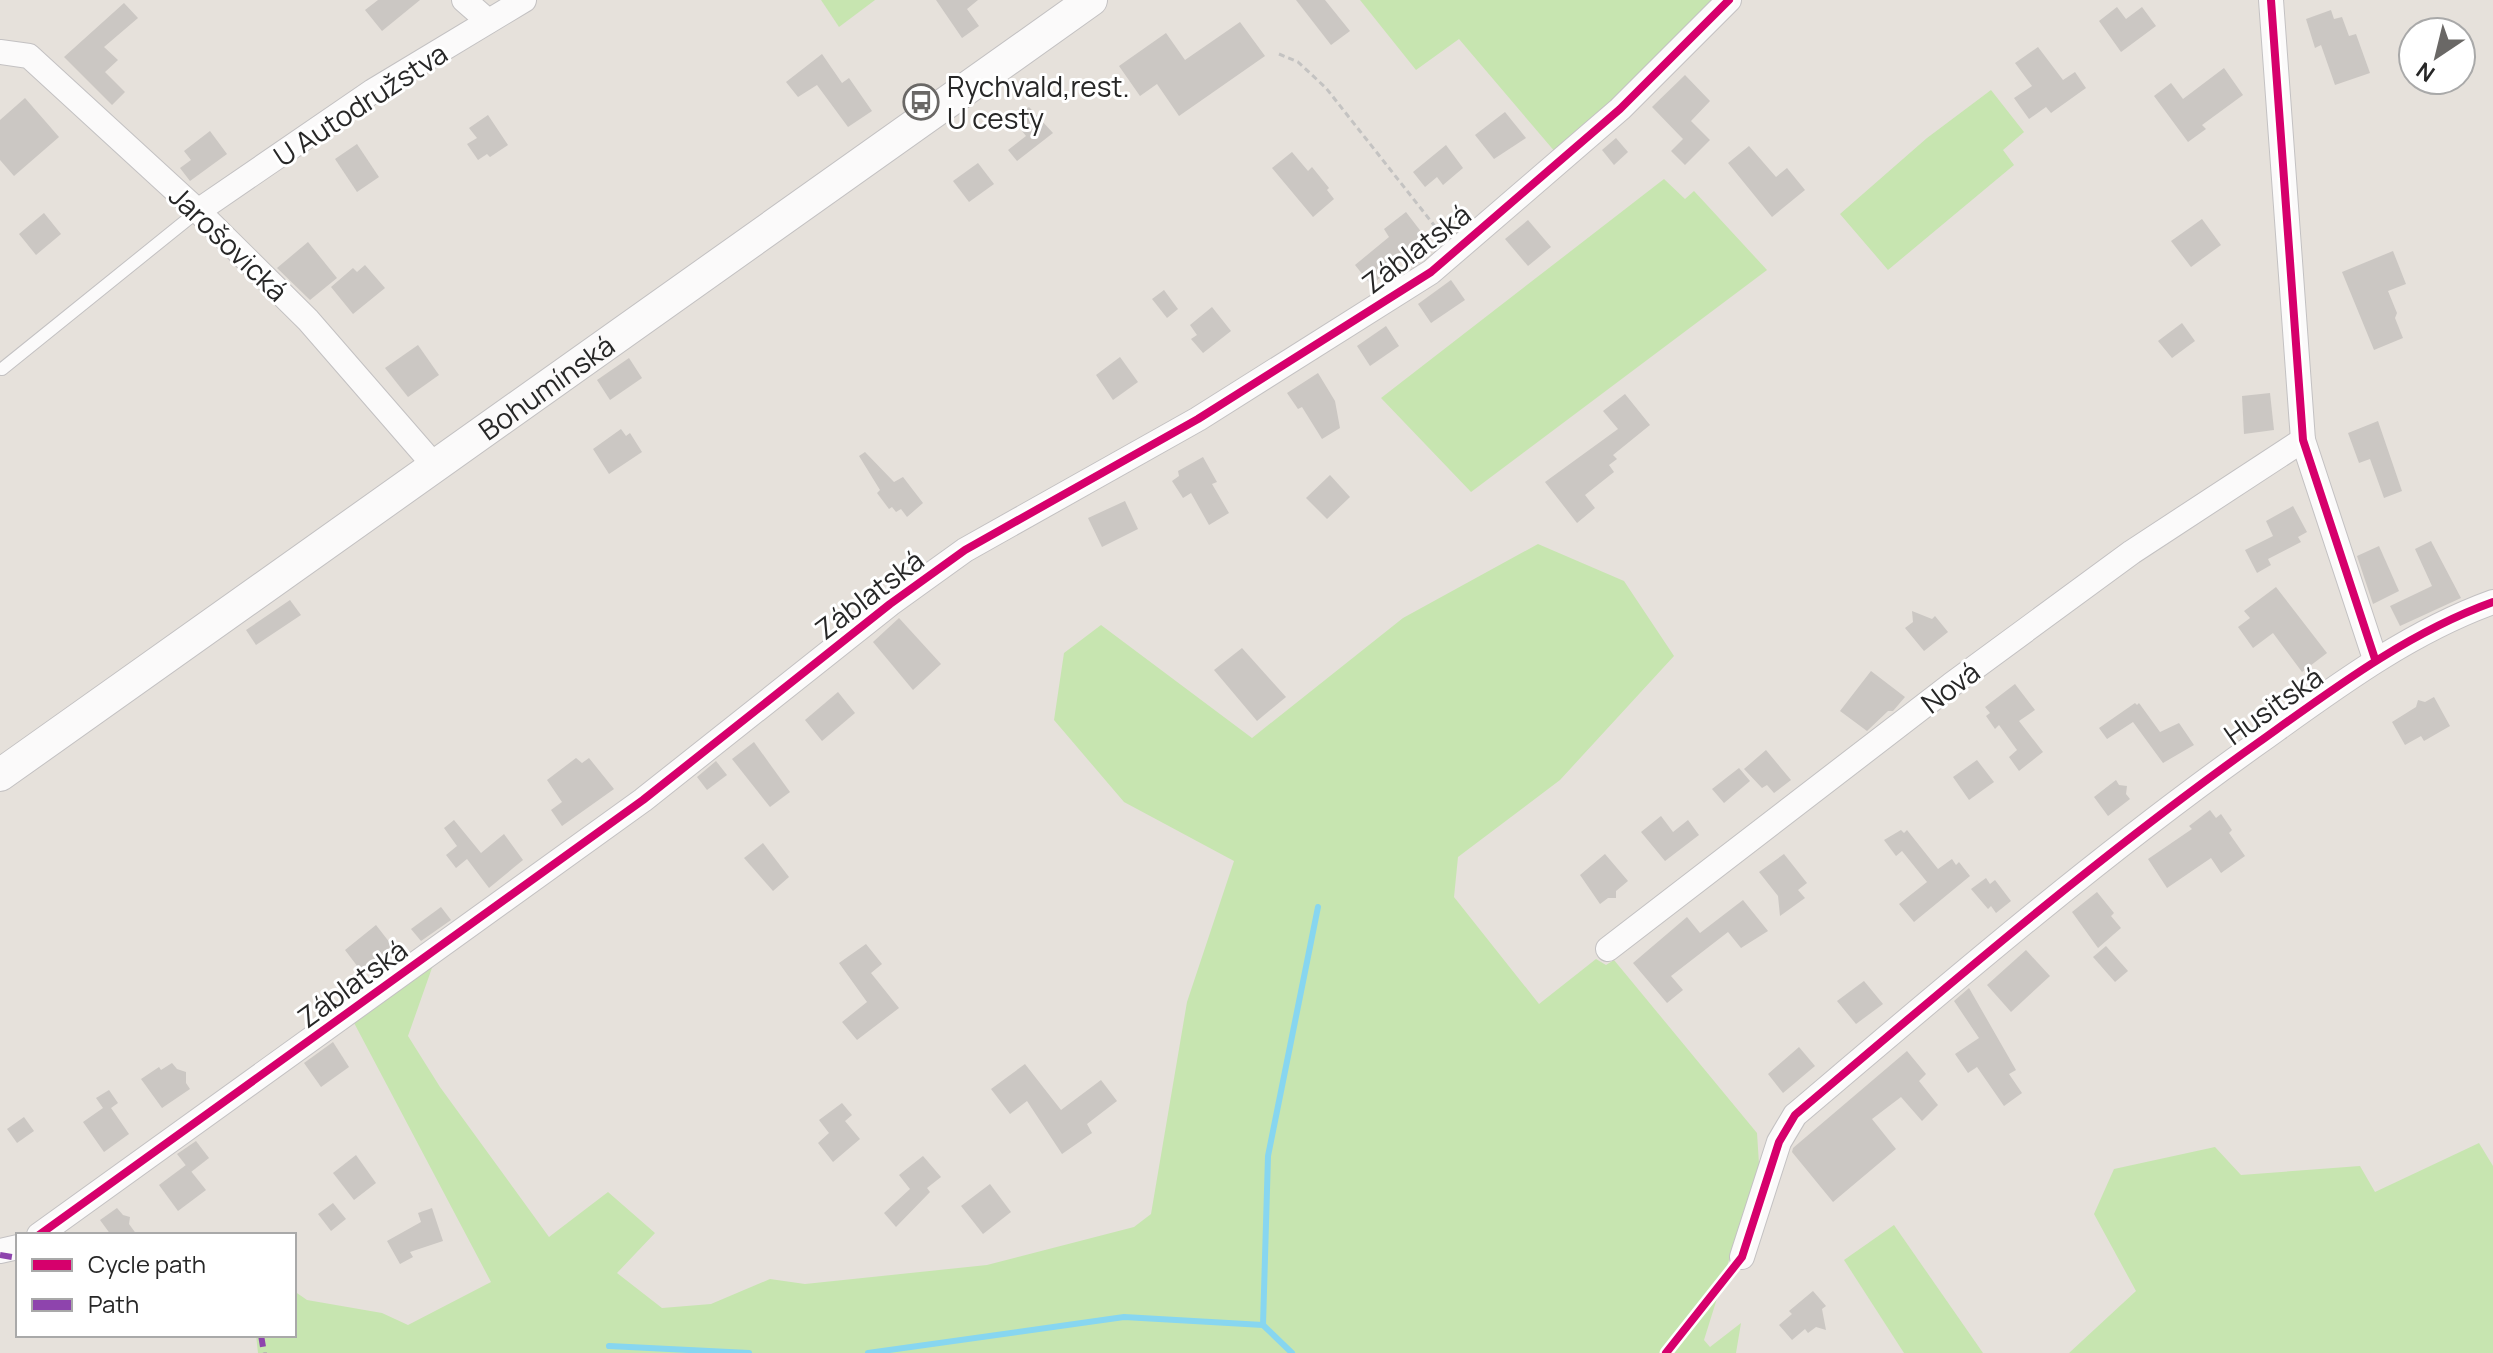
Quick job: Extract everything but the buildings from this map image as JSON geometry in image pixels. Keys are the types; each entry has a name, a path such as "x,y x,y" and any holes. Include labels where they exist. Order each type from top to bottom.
{"main road":[{"name":"Bohumínská","path":"0,775 1091,0"}],"street":[{"path":"464,0 488,21"},
{"name":"U Autodružstva","path":"198,211 373,91 524,0"},
{"name":"Záblatská","path":"42,1233 643,800 890,604 965,550 1198,419 1431,272 1620,109 1729,0"},
{"path":"2271,0 2303,440 2375,659"},
{"name":"Jarošovická","path":"0,52 29,56 198,211 308,320 434,465"},
{"name":"Nová","path":"1608,949 1951,685 2132,552 2303,440"},
{"name":"Husitská","path":"1742,1257 1779,1142 1795,1115 1996,944 2190,791 2375,659 2493,602"}],"lane":[{"path":"2,369 198,211"}],"path":[{"path":"1279,54 1298,62 1326,88 1455,251"}],"green space":[{"path":"821,0 875,0 839,27"},
{"path":"1360,0 1718,0 1556,153 1459,39 1416,70"},
{"path":"1991,90 2024,132 2003,150 2014,165 1888,270 1840,214 1927,138"},
{"path":"1664,179 1685,199 1694,191 1767,270 1471,492 1381,398"},
{"path":"1538,544 1624,581 1674,656 1560,780 1458,857 1454,897 1539,1004 1596,959 1606,965 1614,960 1757,1133 1759,1164 1704,1340 1710,1347 1741,1323 1736,1353 258,1353 256,1337 296,1337 296,1292 307,1300 382,1313 408,1325 491,1282 352,1019 433,965 408,1036 440,1087 549,1237 608,1192 655,1233 617,1273 662,1308 711,1304 770,1279 805,1284 987,1265 1134,1227 1151,1214 1187,1002 1234,861 1124,802 1054,720 1064,653 1101,625 1252,738 1403,618"},
{"path":"2479,1143 2493,1166 2493,1353 2069,1353 2136,1291 2094,1214 2114,1169 2215,1147 2241,1175 2360,1166 2375,1192"},
{"path":"1894,1225 1983,1353 1904,1353 1844,1260"}],"waterway":[{"path":"1263,1325 1268,1156 1318,907"},
{"path":"868,1353 1124,1317 1263,1325 1292,1353"},
{"path":"609,1346 749,1353"}],"marked path":[{"path":"0,1255 16,1258"},
{"path":"261,1337 264,1353"}],"cycle path":[{"path":"42,1233 643,800 890,604 965,550 1198,419 1431,272 1620,109 1729,0"},
{"path":"2271,0 2303,440 2375,659"},
{"path":"1666,1353 1742,1257 1779,1142 1795,1115 2023,924 2199,786 2372,664 2431,630 2493,602"}],"place":[{"name":"Rychvald,rest. U cesty","path":"921,102"}]}
